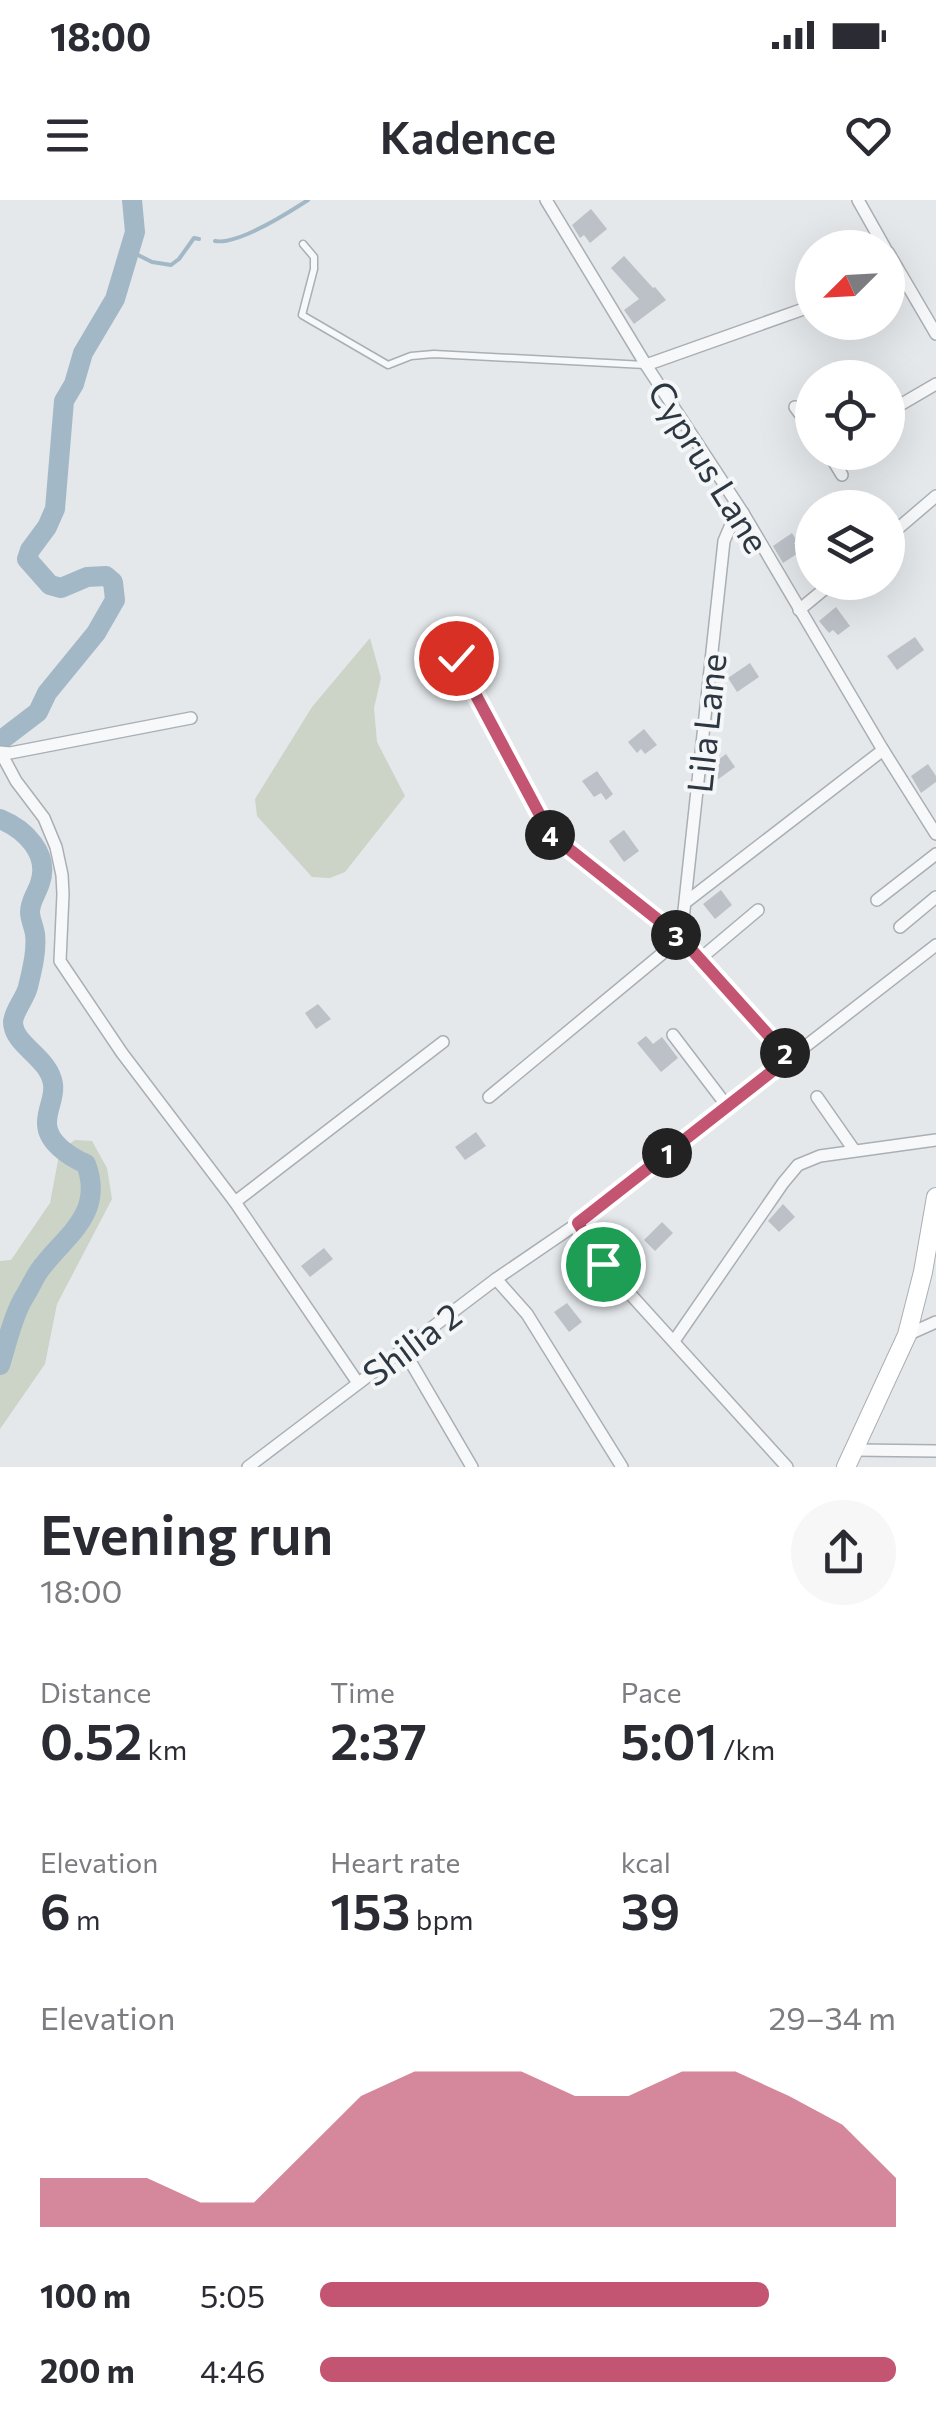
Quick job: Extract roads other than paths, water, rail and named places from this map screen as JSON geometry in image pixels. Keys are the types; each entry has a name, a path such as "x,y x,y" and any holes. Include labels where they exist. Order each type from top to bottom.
{"main road":[{"path":"850,1458 907,1336 936,1197"}],"street":[{"name":"Cyprus Lane","path":"546,200 646,365 743,513 936,834"},
{"path":"858,200 875,230"},
{"path":"905,291 936,334"},
{"path":"646,365 795,312"},
{"path":"905,402 936,384"},
{"path":"838,470 842,476"},
{"path":"905,522 936,496"},
{"name":"Lila Lane","path":"681,938 724,541 743,513"},
{"path":"800,610 811,600"},
{"path":"456,658 550,834 681,938 789,1058"},
{"path":"0,752 191,718"},
{"path":"686,902 882,750"},
{"path":"0,752 16,782 44,818 56,847 63,894 60,960 122,1053 235,1202 358,1383"},
{"path":"878,900 936,854"},
{"path":"900,927 936,897"},
{"path":"701,958 758,910"},
{"path":"489,1097 681,938"},
{"name":"Shilia 2","path":"248,1467 496,1279 578,1223 936,946"},
{"path":"673,1035 727,1106"},
{"path":"235,1202 443,1042"},
{"path":"817,1097 854,1150"},
{"path":"674,1340 798,1165 820,1156 936,1140"},
{"path":"578,1223 603,1264 787,1467"},
{"path":"496,1279 527,1314 622,1467"},
{"path":"907,1336 936,1322"},
{"path":"403,1349 472,1467"},
{"path":"850,1458 936,1452"}],"lane":[{"path":"304,244 314,258 314,270 302,315 388,365 412,356 434,354 646,365"}],"waterway":[{"path":"0,741 38,712 47,693 96,633 115,600 113,582 106,576 87,577 61,588 50,585 27,559 55,509 64,401 74,384 83,353 115,299 135,232 132,200"},
{"path":"215,241 249,233 308,200"},
{"path":"130,251 152,262 171,265 194,238 199,239"},
{"path":"0,819 33,844 42,872 30,908 34,961 27,991 13,1022 19,1038 50,1075 50,1136 66,1153 86,1164 90,1182 86,1211 39,1271 23,1299 0,1365"}]}
